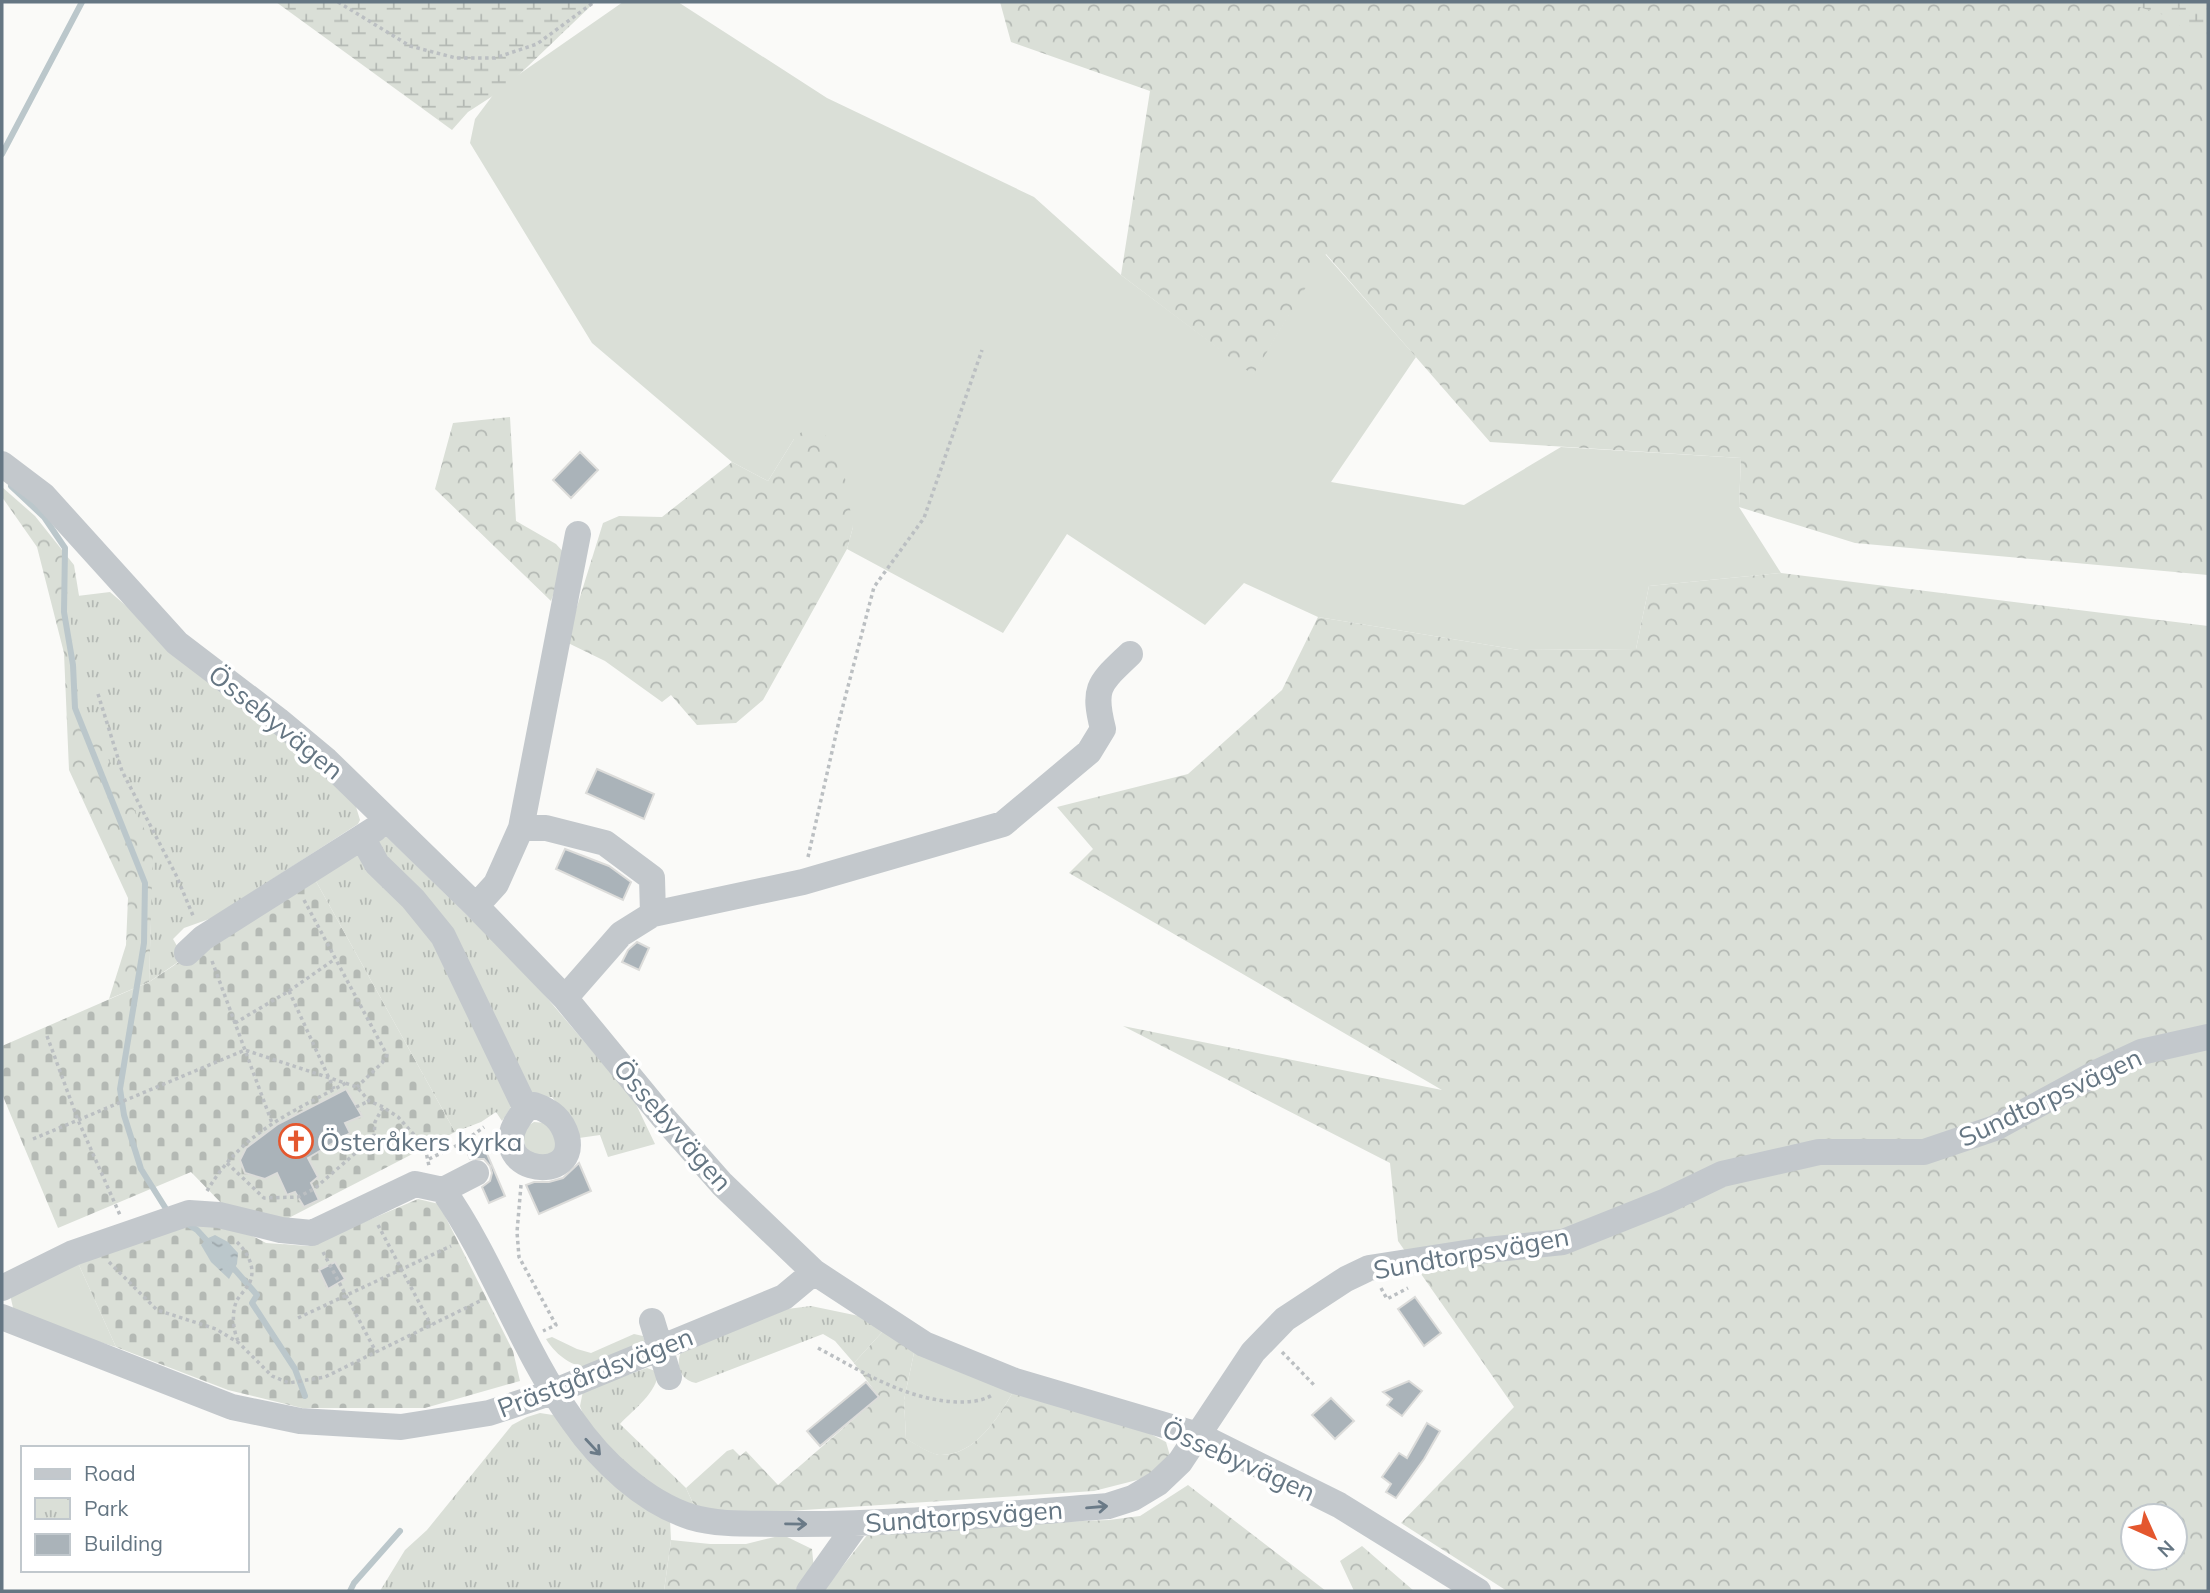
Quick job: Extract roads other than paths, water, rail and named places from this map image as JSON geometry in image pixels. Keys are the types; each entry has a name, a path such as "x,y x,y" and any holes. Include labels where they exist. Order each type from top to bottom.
{"street":[{"name":"Össebyvägen","path":"2,464 43,495 177,643 326,760 475,906 565,998 663,1117 723,1184 814,1272 923,1344 1015,1381 1198,1436 1339,1505 1478,1591"},
{"path":"475,906 496,884 521,828 578,534"},
{"path":"565,998 621,934 653,914 803,882 1003,824 1089,752 1103,729 1096,704 1101,682 1130,654"},
{"path":"195,946 388,821"},
{"path":"521,828 546,828 605,843 653,878 653,914"},
{"path":"362,837 377,864 413,899 443,936 526,1109"},
{"name":"Sundtorpsvägen","path":"439,1189 473,1236 552,1392 591,1447 642,1490 689,1516 729,1523 856,1525 1108,1506 1133,1497 1158,1483 1180,1462 1253,1352 1285,1319 1346,1279 1369,1268 1478,1251 1563,1242 1666,1201 1722,1174 1819,1152 1924,1153 1996,1128 2100,1071 2141,1052 2208,1037"},
{"path":"2,1288 95,1244 189,1213 219,1215 281,1230 312,1233 415,1184 439,1189 501,1164 554,1166 566,1157 569,1146 564,1125 549,1110 534,1105 526,1109 514,1122 511,1141 501,1164"},
{"name":"Prästgårdsvägen","path":"2,1317 232,1407 300,1420 401,1427 489,1413 552,1392 784,1297 814,1272"},
{"path":"652,1321 669,1377"},
{"path":"809,1591 856,1525"}],"water":[{"path":"215,1235 228,1242 238,1253 237,1264 229,1279 211,1262 201,1245"}],"waterway":[{"path":"2,154 82,2"},
{"path":"11,486 44,517 65,548 64,612 73,665 75,708 145,883 144,943 120,1089 124,1115 141,1169 168,1212"},
{"path":"186,1223 209,1243"},
{"path":"229,1263 257,1295 252,1303 295,1369 305,1396"},
{"path":"350,1591 400,1531"}],"place":[{"name":"Österåkers kyrka","path":"296,1141"}]}
